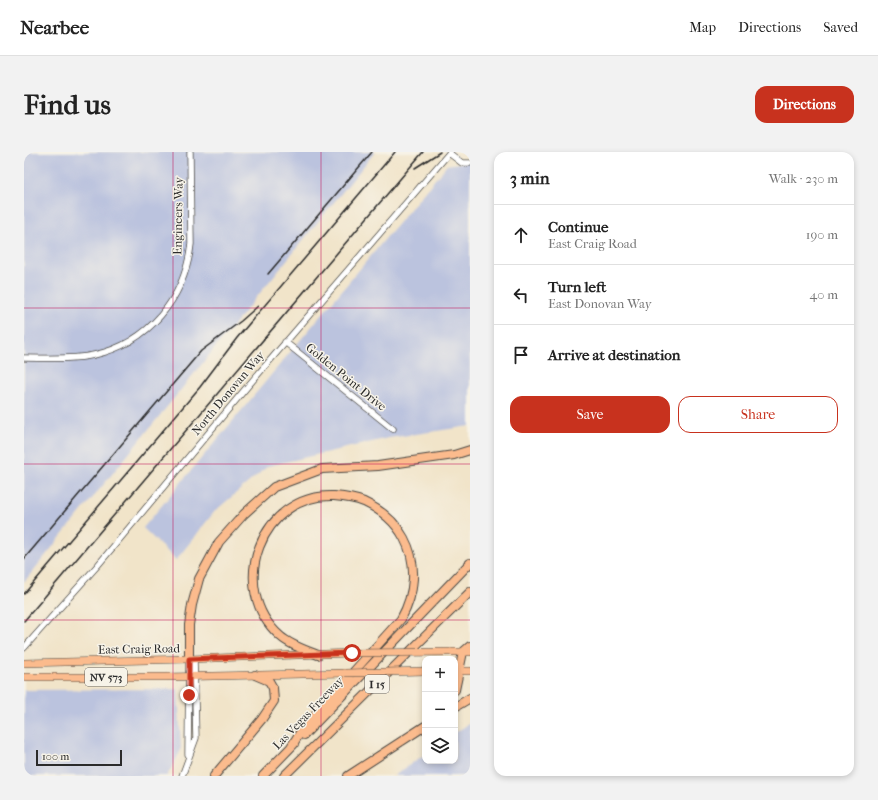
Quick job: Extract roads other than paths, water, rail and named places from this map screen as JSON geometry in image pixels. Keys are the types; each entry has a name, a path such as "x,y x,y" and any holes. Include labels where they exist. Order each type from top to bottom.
{"highway":[{"path":"192,659 190,625 192,605 199,579 219,542 244,514 274,487 322,469 378,466 454,455 470,450"},
{"path":"291,747 303,728 401,619 410,597 414,581 414,570 407,544 399,529 387,516 372,506 348,497 324,496 294,506 280,516 268,528 256,552 253,571 254,590 264,617 280,636 299,648 318,655"},
{"name":"Las Vegas Freeway","path":"263,776 470,563"},
{"name":"I 15","path":"284,776 470,592"},
{"path":"458,670 470,646"},
{"path":"214,776 262,719 274,701 273,688 269,681 255,675"},
{"path":"458,705 470,698"},
{"path":"392,746 422,722"},
{"path":"348,776 422,728"}],"main road":[{"name":"East Craig Road","path":"27,663 352,653 467,652"},
{"name":"NV 573","path":"24,677 192,676 422,671"},
{"path":"458,672 470,672"}],"street":[{"name":"Engineers Way","path":"24,358 70,358 93,355 114,349 135,338 159,317 176,295 183,279 190,254 190,152"},
{"path":"450,152 462,163 470,163"},
{"name":"North Donovan Way","path":"24,648 98,565 285,342 450,152"},
{"name":"Golden Point Drive","path":"285,342 393,429"},
{"path":"182,776 187,763 192,659"}],"railway":[{"path":"268,274 372,152"},
{"path":"24,594 200,387 237,338 395,152"},
{"path":"24,621 423,152"},
{"path":"415,168 440,152"},
{"path":"24,559 201,351 241,321 258,306"}]}
